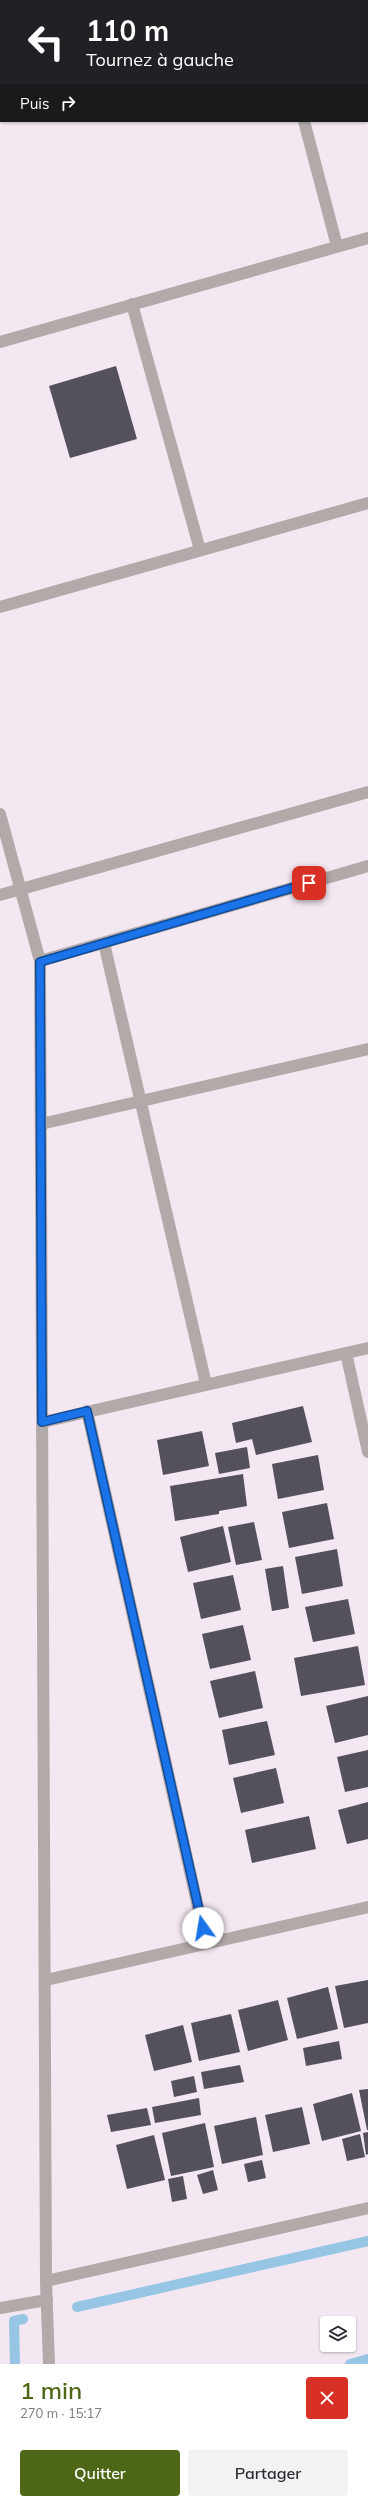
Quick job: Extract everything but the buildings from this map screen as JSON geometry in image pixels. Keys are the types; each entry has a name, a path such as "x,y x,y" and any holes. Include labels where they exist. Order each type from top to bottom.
{"street":[{"path":"304,122 337,246"},
{"path":"0,342 368,238"},
{"path":"132,304 200,550"},
{"path":"0,607 368,503"},
{"path":"0,895 368,792"},
{"path":"0,814 40,962 46,1980 46,2281 49,2364"},
{"path":"40,962 368,866"},
{"path":"104,943 206,1384"},
{"path":"41,1124 368,1049"},
{"path":"42,1422 368,1348"},
{"path":"346,1353 368,1452"},
{"path":"87,1411 206,1944"},
{"path":"46,1980 368,1907"},
{"path":"46,2281 368,2208"},
{"path":"0,2308 47,2300"}],"waterway":[{"path":"77,2307 368,2241"},
{"path":"15,2364 14,2321 23,2319"},
{"path":"350,2364 368,2359"}],"route":[{"path":"203,1928 87,1411 42,1422 40,962 309,883"}]}
